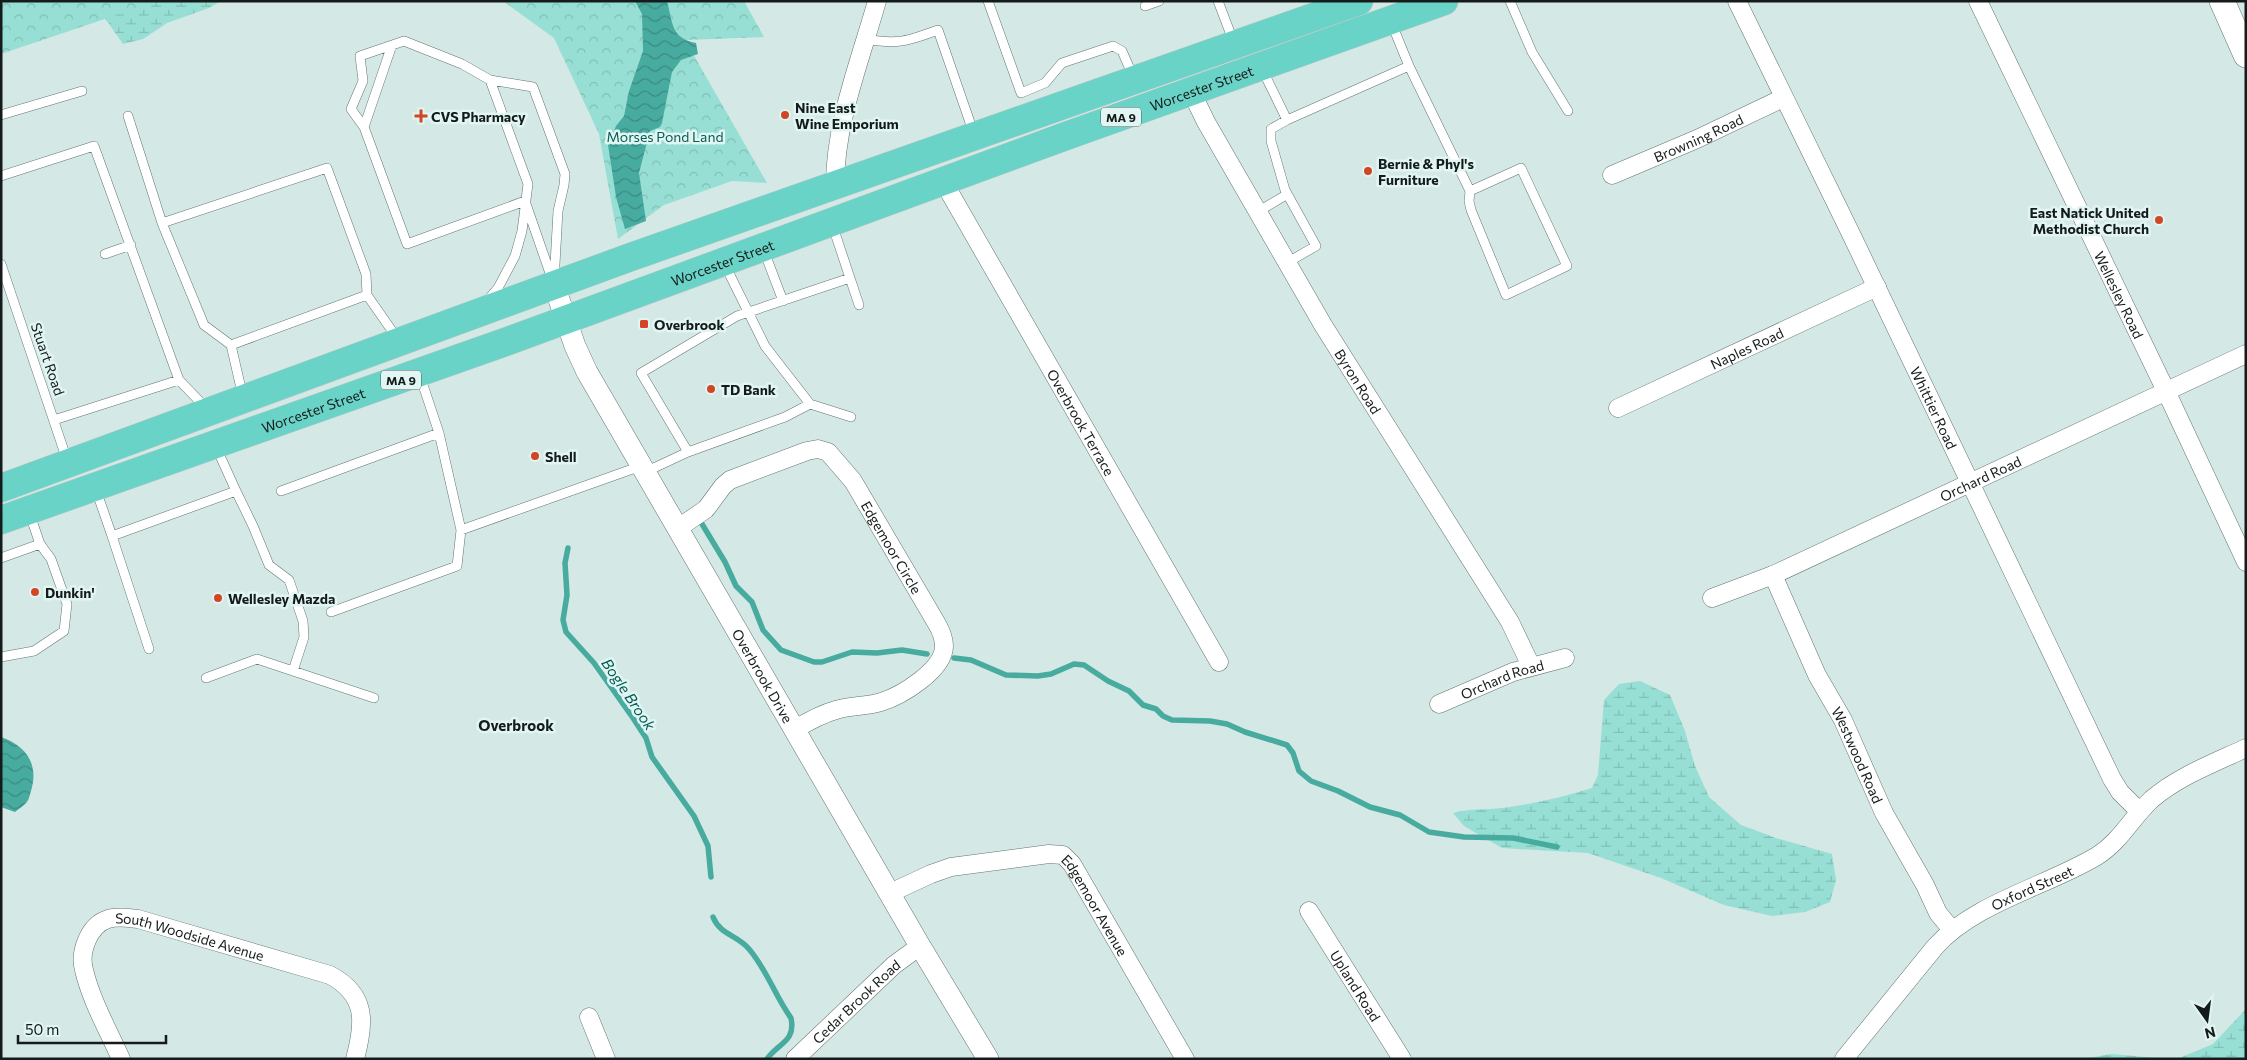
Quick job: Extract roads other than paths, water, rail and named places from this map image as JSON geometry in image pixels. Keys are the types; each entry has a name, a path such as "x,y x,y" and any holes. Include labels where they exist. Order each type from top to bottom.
{"highway":[{"name":"Worcester Street","path":"1,520 419,373 943,181 1444,1"},
{"name":"Worcester Street","path":"1,488 554,285 975,137 1026,105 1135,81 1351,3"}],"main road":[{"path":"2222,1 2246,54"}],"street":[{"path":"835,185 836,156 841,128 877,1"},
{"name":"Whittier Road","path":"1737,1 1877,287 2112,779 2120,792 2139,811"},
{"name":"Wellesley Road","path":"1978,1 2166,391 2246,562"},
{"name":"Byron Road","path":"1191,91 1206,122 1323,325 1510,622 1531,666"},
{"name":"Browning Road","path":"1612,175 1697,139 1783,98"},
{"name":"Overbrook Terrace","path":"943,181 1219,662"},
{"name":"Overbrook Drive","path":"554,285 582,364 920,946 988,1059"},
{"name":"Naples Road","path":"1618,408 1877,287"},
{"name":"Orchard Road","path":"1712,598 1773,575 2246,354"},
{"name":"Edgemoor Circle","path":"677,529 706,509 723,486 730,480 807,451 818,449 832,456 853,481 928,608 943,636 944,647 941,658 931,670 915,684 894,697 867,706 837,709 809,721 794,730"},
{"name":"Westwood Road","path":"1773,575 1817,675 1843,720 1884,813 1919,874 1938,912 1952,930"},
{"name":"Orchard Road","path":"1440,704 1531,666 1565,658"},
{"name":"Oxford Street","path":"1844,1059 1935,947 1952,930 1972,917 2098,855 2122,835 2139,811 2153,798 2180,779 2246,748"},
{"name":"Edgemoor Avenue","path":"890,893 930,874 951,867 1049,854 1062,855 1072,864 1185,1059"},
{"name":"Upland Road","path":"1309,911 1402,1059"},
{"name":"South Woodside Avenue","path":"121,1059 88,984 83,968 83,952 96,925 108,919 123,917 138,919 330,975 344,983 354,993 360,1009 362,1024 355,1059"},
{"name":"Cedar Brook Road","path":"795,1059 894,965 920,946"},
{"path":"589,1018 606,1059"}],"lane":[{"path":"988,1 1026,105 1062,64 1113,46 1122,51 1135,81"},
{"path":"1145,6 1159,1"},
{"path":"1218,1 1235,46"},
{"path":"1510,1 1532,52 1568,111"},
{"path":"1391,20 1409,66 1470,191 1469,201 1471,210 1506,295 1567,266 1521,168 1470,191"},
{"path":"866,40 886,43 902,42 938,30 975,137"},
{"path":"525,201 407,244 364,126 351,108 363,81 360,56 404,41 462,64 490,80 533,87 565,180 558,211 554,285"},
{"path":"364,126 392,45"},
{"path":"1261,66 1287,120"},
{"path":"1288,262 1316,246 1286,195 1270,132 1274,126 1409,66"},
{"path":"468,317 490,298 510,266 520,238 528,184 526,173 490,80"},
{"path":"1,115 82,90"},
{"path":"128,116 162,223 204,325 231,345 244,398"},
{"path":"1,176 94,146 178,380 209,411"},
{"path":"162,223 326,168 366,274 367,295 399,341"},
{"path":"1259,211 1286,195"},
{"path":"525,201 554,285"},
{"path":"831,223 859,305"},
{"path":"105,254 131,245"},
{"path":"763,248 783,301"},
{"path":"724,262 747,312 769,353 810,404 851,417"},
{"name":"Stuart Road","path":"1,264 68,463"},
{"path":"688,452 641,373 729,320 747,312 850,278"},
{"path":"231,345 367,295"},
{"path":"331,612 457,566 461,530 440,433 419,373"},
{"path":"54,420 178,380"},
{"path":"461,530 643,469 785,417 810,404"},
{"path":"281,491 440,433"},
{"path":"215,446 253,526 269,565 289,580 304,621 304,637 294,671"},
{"path":"95,487 149,649"},
{"path":"112,536 236,491"},
{"path":"1,657 34,651 64,631 67,604 51,559 40,544 28,510"},
{"path":"1,558 40,544"},
{"path":"206,678 257,659 374,698"}],"water":[{"path":"635,1 667,1 674,29 682,38 696,43 698,54 681,60 672,72 662,123 660,127 650,131 639,173 646,221 625,229 616,197 608,145 616,126 624,116 629,91 643,51 642,14"},
{"path":"1,737 24,751 32,765 33,782 29,798 15,812 1,807"}],"waterway":[{"path":"702,524 725,562 736,586 752,602 763,630 781,650 814,662 822,662 852,652 877,653 902,650 927,654"},
{"name":"Bogle Brook","path":"568,548 565,563 567,595 563,620 566,632 594,663 633,718 646,738 652,757 694,816 708,846 711,877"},
{"path":"954,658 971,660 1006,675 1038,676 1051,674 1074,664 1084,665 1108,681 1129,691 1143,705 1156,709 1163,716 1172,720 1210,721 1227,724 1245,732 1287,745 1293,753 1299,771 1311,781 1338,791 1370,807 1400,815 1429,832 1464,837 1513,838 1557,847"},
{"name":"Bogle Brook","path":"713,917 720,928 745,944 749,949 766,974 791,1018 792,1026 789,1037 767,1059"}],"place":[{"name":"Nine East Wine Emporium","path":"785,115"},
{"name":"CVS Pharmacy","path":"421,116"},
{"name":"Bernie & Phyl's Furniture","path":"1368,171"},
{"name":"East Natick United Methodist Church","path":"2159,220"},
{"name":"Overbrook","path":"644,324"},
{"name":"TD Bank","path":"711,389"},
{"name":"Shell","path":"535,456"},
{"name":"Dunkin'","path":"35,592"},
{"name":"Wellesley Mazda","path":"218,598"}],"district":[{"name":"Overbrook","path":"516,725"}],"park label":[{"name":"Morses Pond Land","path":"665,136"}]}
